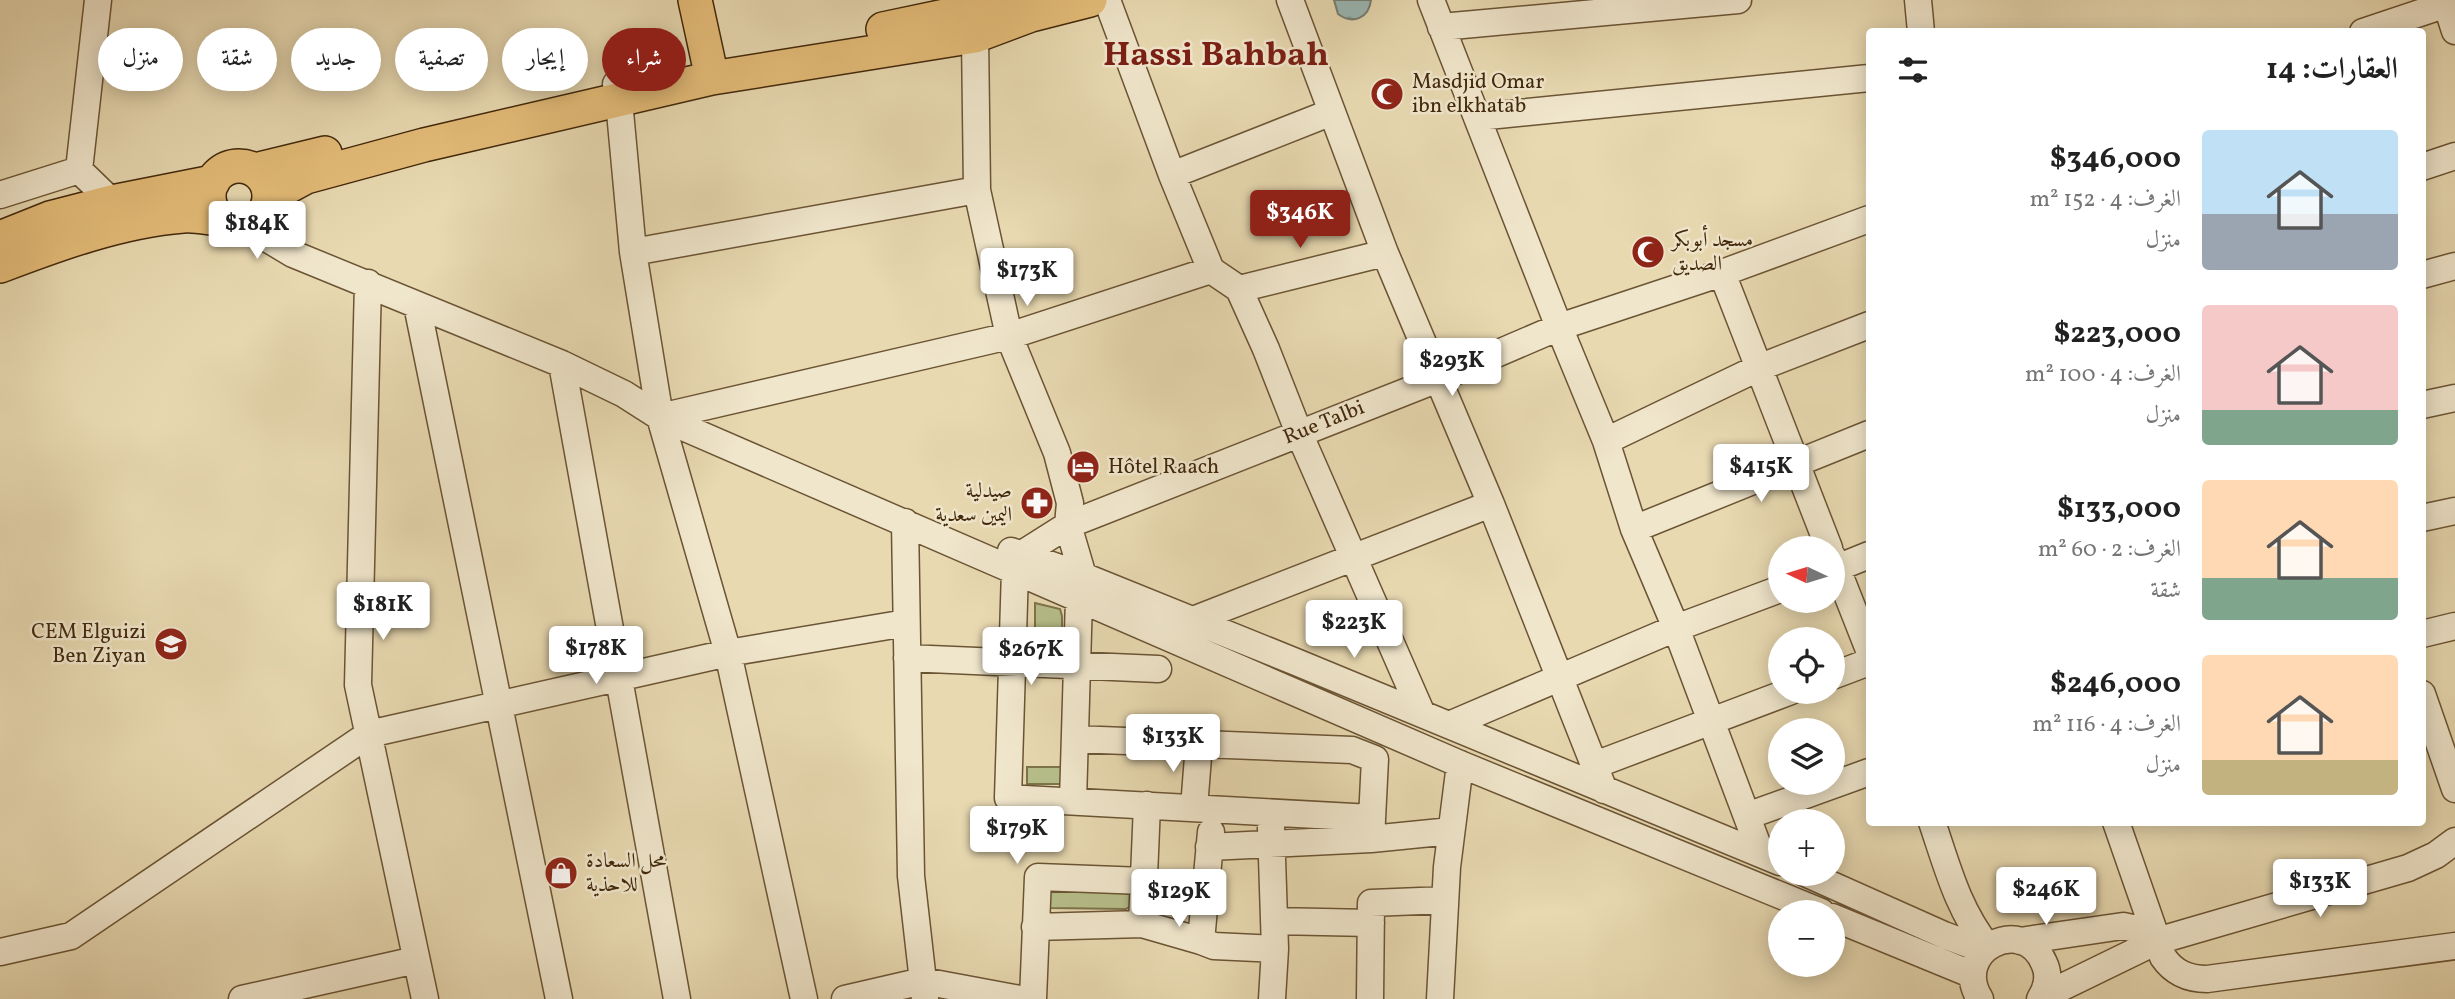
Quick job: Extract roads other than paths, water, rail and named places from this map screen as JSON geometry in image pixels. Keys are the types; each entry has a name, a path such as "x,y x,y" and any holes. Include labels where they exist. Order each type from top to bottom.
{"main road":[{"path":"695,0 721,70"},
{"path":"716,0 721,70"},
{"path":"0,266 56,245 120,227 252,204 306,177 617,92 1019,0"},
{"path":"721,70 975,36 1031,15 1090,0"},
{"path":"246,167 252,204 210,202 213,182 218,174 227,169 246,167"},
{"path":"0,238 50,218 111,202 213,182"}],"street":[{"path":"79,170 98,0"},
{"path":"1107,0 1172,175 1211,270 1239,289 1422,714"},
{"path":"1290,0 1385,253 1491,504 1600,778"},
{"path":"1432,0 1606,441 1634,529 1676,628 1746,816 1768,854"},
{"path":"1441,27 1738,0"},
{"path":"1918,0 1921,28"},
{"path":"2374,28 2446,2 2455,31"},
{"path":"975,36 977,190 1009,336 1057,453 1070,503 1068,525 1081,587 1073,801"},
{"path":"1478,117 1866,78"},
{"path":"617,92 633,252 660,417 728,653 804,999"},
{"path":"1172,175 1332,112"},
{"path":"2426,166 2455,156"},
{"path":"0,195 79,170"},
{"path":"79,170 111,202"},
{"path":"633,252 977,190"},
{"path":"252,204 293,254 562,365 624,394 660,417 905,522 1081,587 1460,764 1792,900"},
{"name":"Rue Talbi","path":"1018,562 1068,525 1437,379 1559,327 1722,274 1866,220"},
{"path":"1239,289 1385,253"},
{"path":"2426,274 2455,267"},
{"path":"660,417 1009,336 1211,270"},
{"path":"1722,274 1823,536"},
{"path":"368,283 358,685 425,999"},
{"path":"417,305 559,999"},
{"path":"1606,441 1758,368 1866,326"},
{"path":"562,365 677,999"},
{"path":"2426,404 2455,398"},
{"path":"1634,529 1866,435"},
{"path":"1193,620 1491,504"},
{"path":"2426,517 2455,511"},
{"path":"905,522 911,876 924,990"},
{"path":"1845,558 1866,555"},
{"path":"1018,562 1008,798 1269,812 1372,829 1451,831"},
{"path":"1081,587 1193,620 1449,725 1600,778 1768,857"},
{"path":"1845,590 1866,642"},
{"path":"1449,725 1559,676 1768,594"},
{"path":"0,952 71,936 369,734 728,653 906,623"},
{"path":"2426,633 2455,626"},
{"path":"907,658 1158,669"},
{"path":"1845,671 1866,663"},
{"path":"1600,778 1711,722 1768,700"},
{"path":"2426,706 2455,789"},
{"path":"1075,738 1352,750 1375,759 1372,829"},
{"path":"1199,744 1203,808 1209,847 1201,941"},
{"path":"1440,999 1444,900 1460,764"},
{"path":"1746,816 1866,773"},
{"path":"1142,924 1147,805"},
{"path":"1269,812 1273,845 1275,949 1272,999"},
{"path":"1933,826 1962,909 1986,948"},
{"path":"2117,826 2163,957 2169,966 2178,972 2197,979 2455,946"},
{"path":"1209,847 1273,845 1372,829"},
{"path":"2041,998 2157,941 2408,868 2436,855 2455,841"},
{"path":"1033,999 1038,877 1144,881"},
{"path":"1834,886 1944,935 1986,948"},
{"path":"1370,999 1371,903 1444,900"},
{"path":"1944,935 1958,925 1962,909"},
{"path":"1274,921 1371,923"},
{"path":"1845,922 1977,987"},
{"path":"1035,928 1142,924 1214,946 1275,949"},
{"path":"1977,987 1975,966 1986,948 2003,940 2020,941 2123,926 2141,930 2157,941"},
{"path":"2020,941 2037,950 2046,968 2046,988 2041,998"},
{"path":"243,999 416,960"},
{"path":"845,999 924,990 1020,999"}],"water":[{"path":"1334,0 1371,0 1364,15 1349,19 1338,14"}],"place":[{"name":"Masdjid Omar ibn elkhatab","path":"1387,94"},
{"name":"مسجد أبوبكر الصديق","path":"1648,252"},
{"name":"Hôtel Raach","path":"1083,467"},
{"name":"صيدلية اليمين سعدية","path":"1037,503"},
{"name":"CEM Elguizi Ben Ziyan","path":"171,644"},
{"name":"محل السعادة للاحذية","path":"561,873"}],"district":[{"name":"Hassi Bahbah","path":"1216,56"}]}
